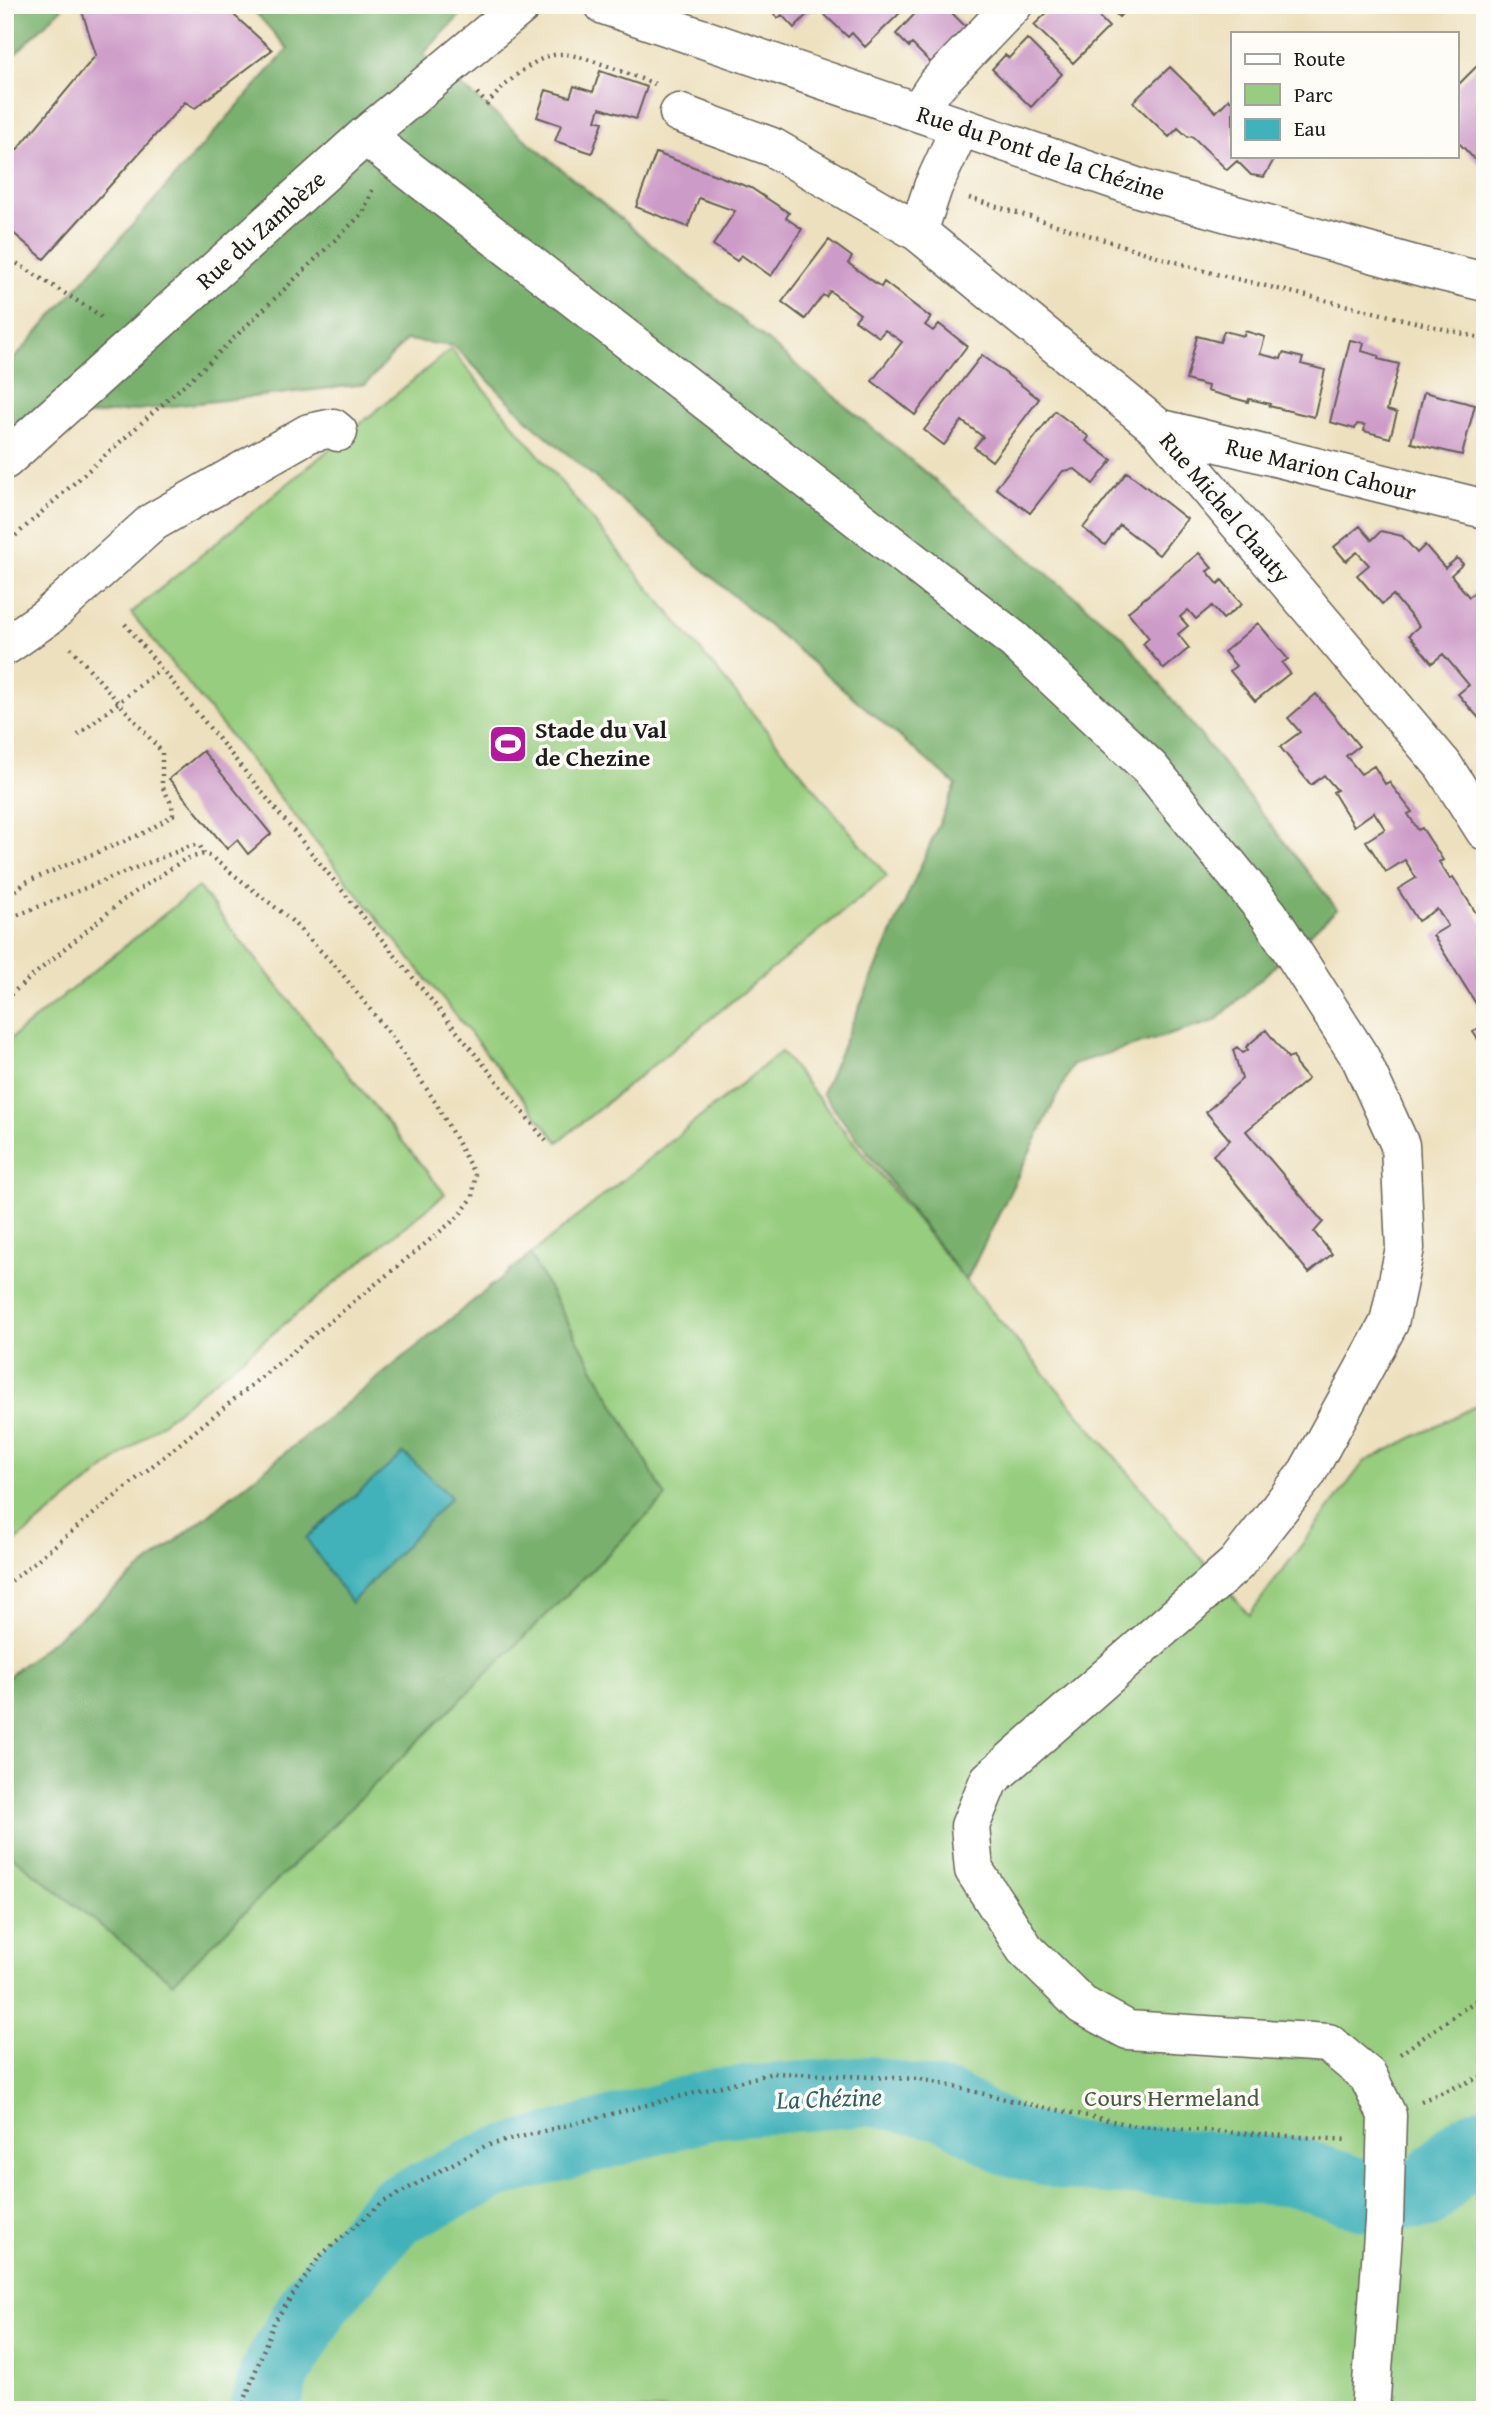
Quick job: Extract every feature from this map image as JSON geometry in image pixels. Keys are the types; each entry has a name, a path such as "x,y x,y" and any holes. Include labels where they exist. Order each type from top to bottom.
{"street":[{"name":"Rue du Zambèze","path":"5,460 126,351 376,145 522,5"},
{"name":"Rue du Pont de la Chézine","path":"604,5 1145,190 1485,282"},
{"path":"918,112 936,85 1013,5"},
{"name":"Rue Michel Chauty","path":"669,99 772,146 918,232 1158,428 1443,765 1485,831"},
{"path":"918,232 933,187 960,128"},
{"path":"376,145 1014,640 1150,768 1269,915 1361,1059 1399,1145 1405,1248 1388,1323 1307,1473 1236,1564 989,1780 970,1826 974,1870 1025,1949 1082,2005 1128,2030 1328,2043 1368,2076 1387,2129 1384,2221 1370,2410"},
{"path":"7,645 47,617 153,522 309,433 333,428 338,432"},
{"name":"Rue Marion Cahour","path":"1158,428 1485,509"}],"path":[{"path":"469,85 487,104 506,83 533,63 561,54 598,63 669,99"},
{"path":"5,545 204,367 363,213 376,145"},
{"path":"933,187 1208,272 1485,339"},
{"path":"5,257 98,314 126,351"},
{"path":"5,900 26,882 146,832 173,815 173,805 162,786 163,752 47,617"},
{"path":"125,624 546,1141"},
{"path":"78,735 160,669"},
{"path":"5,920 193,845 200,846 204,854"},
{"path":"5,999 122,901 185,859 204,854 210,856 289,918 339,970 392,1037 436,1103 475,1175 473,1197 458,1217 5,1586"},
{"path":"1368,2076 1485,1994"},
{"path":"242,2410 274,2322 320,2256 382,2203 485,2146 773,2073 921,2079 1137,2126 1387,2129 1485,2075"}],"green space":[{"path":"5,5 65,5 5,64"},
{"path":"249,5 470,5 423,54 1123,637 1337,909 1215,1021 1073,1064 966,1281 822,1093 956,785 531,423 454,346 406,340 366,384 5,425 5,369 288,49"},
{"name":"Stade du Val de Chezine","path":"451,349 887,876 558,1142 131,613"},
{"path":"198,887 445,1194 5,1550 5,1043"},
{"name":"Cours Hermeland","path":"781,1052 966,1281 1249,1615 1364,1462 1485,1401 1485,2410 5,2410 5,1850 173,1982 665,1497 530,1255"},
{"path":"530,1255 666,1497 173,1983 5,1850 5,1679"}],"water":[{"path":"404,1453 451,1497 351,1603 306,1538"}],"building":[{"path":"80,5 223,5 272,50 195,108 185,102 44,259 5,226 5,164 96,55"},
{"path":"765,5 816,5 794,28 782,15 778,18"},
{"path":"834,5 896,5 902,11 865,47 852,33 848,37 825,15"},
{"path":"923,5 944,5 966,27 931,63 912,44 909,47 896,34"},
{"path":"1055,5 1087,5 1109,27 1073,63 1034,25"},
{"path":"1107,5 1130,5 1119,17"},
{"path":"1027,39 1062,74 1031,107 992,69 1005,55 1009,58"},
{"path":"1485,58 1485,170 1458,142 1458,85"},
{"path":"1170,67 1216,112 1229,99 1231,100 1231,158 1275,158 1264,177 1251,175 1237,161 1227,170 1192,136 1188,137 1178,128 1169,137 1133,102"},
{"path":"600,71 647,87 636,119 600,108 596,120 603,122 592,153 555,141 561,125 537,117 546,90 570,97 574,86 593,92"},
{"path":"656,153 751,188 789,213 786,218 802,229 771,276 741,255 737,261 713,245 735,211 699,198 688,227 636,207"},
{"path":"829,240 852,257 848,263 881,287 884,282 931,318 925,325 933,331 939,324 967,346 915,415 872,381 902,342 885,330 879,337 855,320 860,314 830,291 826,297 823,295 805,319 782,302"},
{"path":"1224,331 1244,336 1245,331 1265,337 1260,354 1281,359 1283,353 1303,358 1301,364 1325,370 1314,417 1269,406 1270,404 1249,399 1248,402 1207,391 1208,386 1186,380 1197,336 1220,342"},
{"path":"1350,340 1364,343 1362,351 1379,356 1378,359 1399,364 1387,410 1397,413 1390,438 1364,431 1365,425 1357,424 1355,429 1330,422"},
{"path":"982,355 1039,399 992,461 974,447 983,437 962,421 944,445 924,430"},
{"path":"1424,392 1475,405 1462,455 1411,443"},
{"path":"1055,411 1089,437 1086,441 1112,460 1093,484 1075,469 1063,471 1030,513 996,488"},
{"path":"1127,472 1187,519 1159,555 1120,525 1105,545 1083,528"},
{"path":"1360,526 1372,540 1381,531 1402,536 1417,553 1425,545 1445,568 1457,558 1463,564 1451,575 1469,597 1481,587 1485,590 1485,606 1480,610 1485,615 1483,723 1458,694 1469,685 1443,654 1432,663 1409,635 1419,626 1393,595 1382,604 1357,575 1369,565 1357,552 1346,561 1334,547"},
{"path":"1199,553 1212,568 1207,571 1218,584 1222,580 1242,604 1223,619 1212,606 1196,619 1188,610 1180,617 1188,626 1178,634 1189,648 1164,669 1143,644 1149,638 1128,612"},
{"path":"1258,623 1288,659 1282,663 1290,673 1255,701 1230,671 1236,666 1224,652"},
{"path":"1316,694 1359,746 1346,756 1361,774 1374,766 1385,784 1389,782 1412,812 1408,814 1418,830 1422,828 1443,860 1439,862 1450,879 1453,877 1485,927 1485,1018 1433,935 1448,926 1437,909 1418,921 1398,889 1416,878 1405,860 1386,872 1366,841 1385,829 1374,812 1354,826 1333,792 1337,790 1324,775 1311,785 1280,747 1300,732 1288,718"},
{"path":"203,751 271,834 248,854 237,840 227,849 169,779"},
{"path":"1485,1025 1485,1050 1473,1032"},
{"path":"1266,1030 1288,1058 1293,1056 1296,1065 1308,1079 1246,1131 1323,1222 1314,1232 1332,1254 1309,1273 1213,1155 1230,1140 1206,1112 1242,1079 1233,1050 1237,1047 1243,1053 1248,1050 1246,1047"}],"waterway":[{"name":"La Chézine","path":"265,2410 274,2375 317,2300 395,2211 495,2164 717,2103 869,2091 950,2107 1010,2141 1066,2156 1297,2172 1367,2196 1424,2194 1466,2150 1485,2141"}],"place":[{"name":"Stade du Val de Chezine","path":"508,744"}]}
